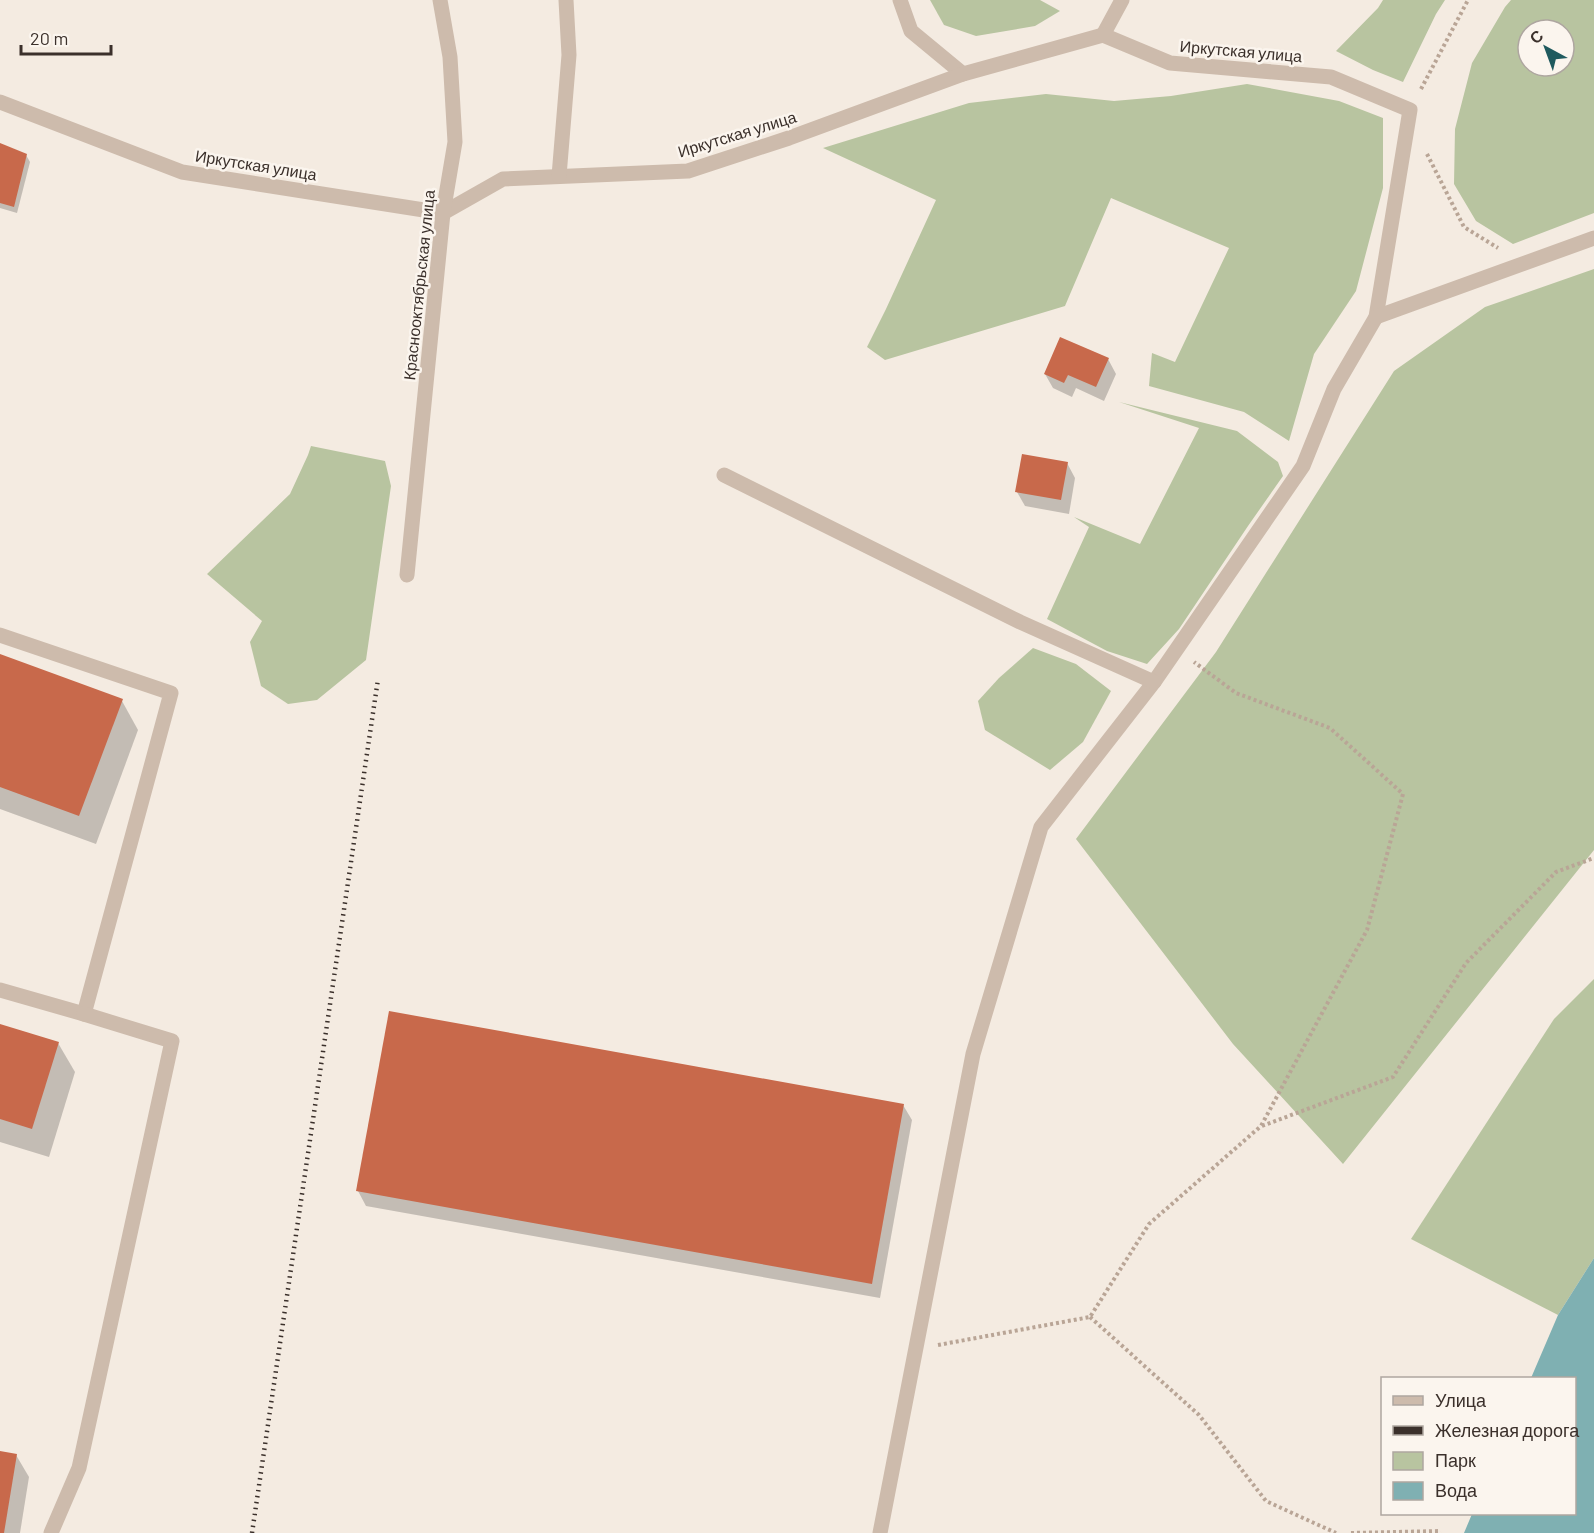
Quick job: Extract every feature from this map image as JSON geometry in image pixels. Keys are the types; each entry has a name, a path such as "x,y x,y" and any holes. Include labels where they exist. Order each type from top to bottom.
{"street":[{"name":"Краснооктябрьская улица","path":"407,575 443,213 455,142 450,57 440,0"},
{"path":"559,176 569,55 566,0"},
{"path":"900,0 911,31 963,74"},
{"path":"1103,35 1122,0"},
{"name":"Иркутская улица","path":"0,102 182,172 443,213 503,179 688,171 789,138 963,74 1103,35 1170,63 1331,77 1410,110"},
{"path":"880,1533 973,1054 1041,827 1154,682 1303,466 1334,389 1376,317 1410,110"},
{"path":"1376,317 1594,238"},
{"path":"724,474 1020,622 1154,682"},
{"path":"0,635 171,693 84,1014"},
{"path":"0,990 172,1041 79,1468 51,1533"}],"path":[{"path":"1410,110 1468,0"},
{"path":"1424,149 1464,226 1521,264"},
{"path":"917,1348 1090,1317 1149,1224 1261,1126 1367,930 1403,794 1330,728 1236,693 1177,648"},
{"path":"1261,1126 1392,1077 1466,963 1556,872 1594,858"},
{"path":"1090,1317 1199,1414 1266,1501 1336,1533"},
{"path":"1351,1533 1441,1531"}],"green space":[{"path":"930,0 1040,0 1060,11 1035,26 976,36 944,25"},
{"path":"1383,0 1445,0 1403,82 1336,51"},
{"path":"1511,0 1594,0 1594,213 1513,244 1476,221 1454,184 1455,129 1472,63"},
{"path":"1247,84 1339,101 1383,118 1383,188 1356,291 1314,354 1289,441 1244,412 1149,386 1152,353 1175,362 1229,248 1111,198 1065,306 885,360 867,347 936,200 823,148 969,103 1046,94 1114,101 1171,96"},
{"path":"1594,269 1594,850 1343,1164 1233,1044 1076,839 1216,652 1394,371 1485,307"},
{"path":"1119,402 1237,431 1278,462 1283,476 1179,629 1147,664 1107,651 1047,619 1089,527 1074,517 1140,544 1199,428"},
{"path":"311,446 385,461 391,486 366,660 317,700 288,704 261,686 250,642 262,621 207,574 290,494"},
{"path":"1033,648 1076,664 1111,691 1083,742 1050,770 985,730 978,701 999,678"},
{"path":"1594,979 1594,1258 1558,1315 1411,1239 1554,1019"}],"water":[{"path":"1594,1258 1594,1533 1464,1533 1472,1515 1576,1515 1576,1377 1531,1377 1558,1315"}],"building":[{"path":"0,143 27,154 14,207 0,203"},
{"path":"1060,337 1109,358 1096,387 1068,375 1064,383 1044,374"},
{"path":"1022,454 1068,462 1061,500 1015,492"},
{"path":"0,654 123,699 79,816 0,787"},
{"path":"389,1011 904,1104 872,1284 356,1191"},
{"path":"0,1024 59,1042 32,1129 0,1119"},
{"path":"0,1451 17,1454 4,1533 0,1533"}],"railway":[{"path":"252,1533 378,679"}]}
